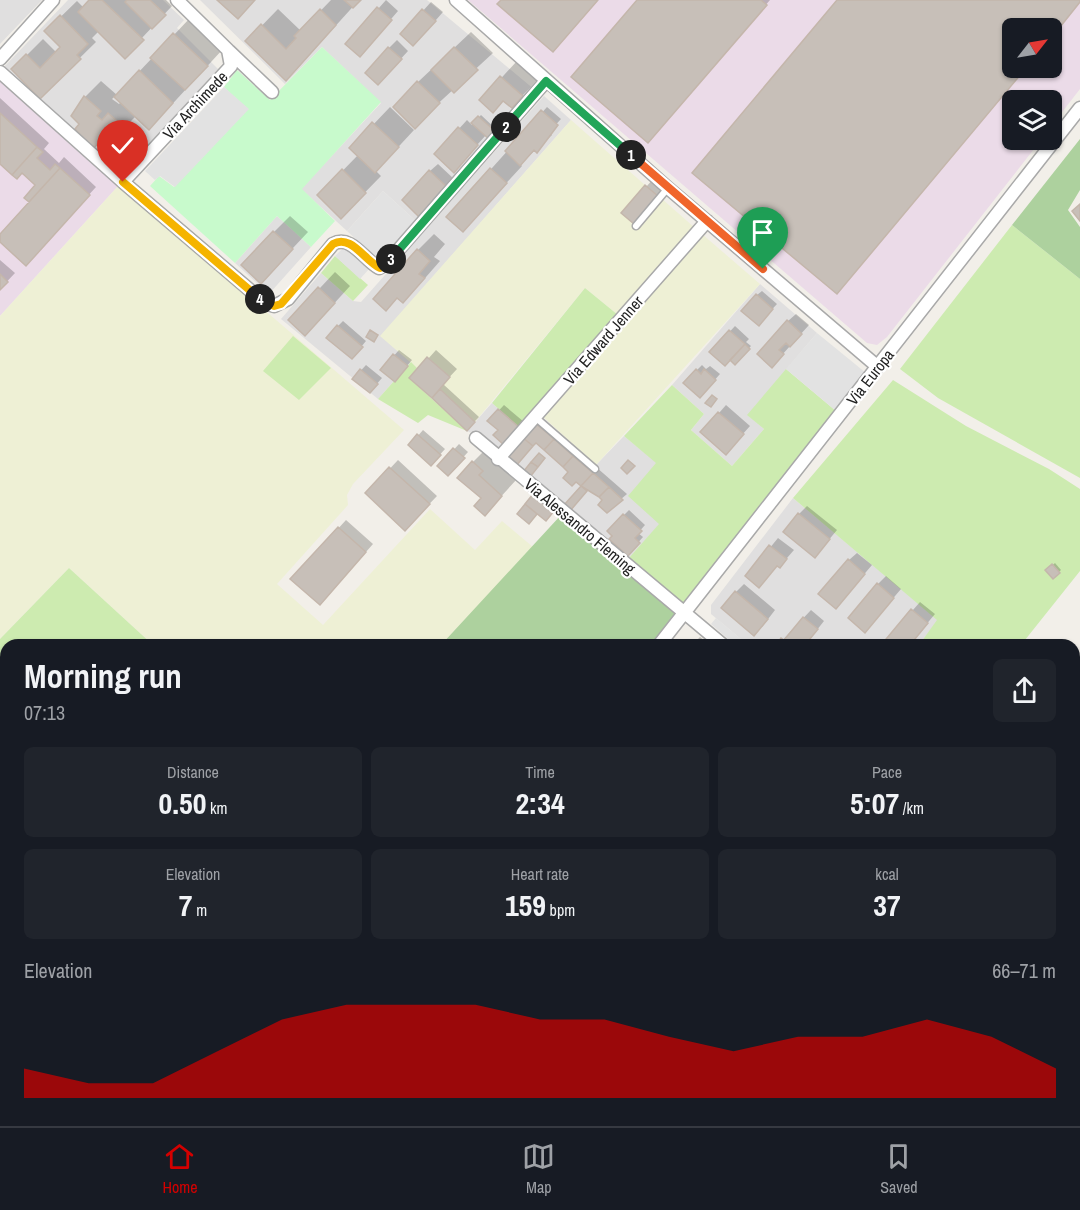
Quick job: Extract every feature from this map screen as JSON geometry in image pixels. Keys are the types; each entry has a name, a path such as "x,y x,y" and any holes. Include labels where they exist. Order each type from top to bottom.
{"street":[{"path":"0,59 53,0"},
{"name":"Via Archimede","path":"177,0 272,92"},
{"path":"456,0 668,188 878,367"},
{"name":"Via Archimede","path":"123,182 231,66 228,50"},
{"path":"0,72 123,182 265,303 274,306 288,299 333,244 340,240 347,242 380,268 419,228 546,81"},
{"name":"Via Europa","path":"664,639 1080,108"},
{"name":"Via Edward Jenner","path":"498,459 707,221"},
{"name":"Via Alessandro Fleming","path":"476,438 498,459 716,639"}],"lane":[{"path":"636,226 668,188"},
{"path":"535,417 595,469"}],"shaded area":[{"path":"0,0 42,0 0,44"},
{"path":"68,0 163,0 184,20 177,28 218,69 120,175 3,68"},
{"path":"200,0 427,0 535,90 417,222 383,191 347,231 301,189 381,103 322,47 285,84"},
{"path":"468,0 1080,0 1080,89 1062,112 1062,90 1002,90 1002,150 1033,150 887,337 877,345 867,343"},
{"path":"0,79 119,185 0,316"},
{"path":"224,87 249,109 175,187 160,176 155,180 145,171"},
{"path":"544,96 571,120 381,336 411,362 378,399 281,319 321,273 353,301 361,302"},
{"path":"383,191 417,222 380,261 347,231"},
{"path":"277,216 311,247 269,294 235,263"},
{"path":"344,247 369,269 360,279 335,256"},
{"path":"760,284 817,333 748,415 764,429 732,466 691,430 704,414 672,385"},
{"path":"817,333 866,373 836,411 786,369"},
{"path":"492,403 520,428 497,454 476,435 467,431"},
{"path":"540,415 596,465 624,436 657,463 660,524 628,559 504,458"},
{"path":"793,498 938,620 924,639 741,639 711,614 711,605"},
{"path":"716,618 741,639 728,639 711,624"}],"green space":[{"path":"322,47 381,102 302,189 335,221 311,247 277,216 235,263 150,186 159,176 174,187 235,98 224,87 237,70 270,100"},
{"path":"571,120 645,185 621,213 661,198 695,228 618,315 585,288 475,422 440,389 450,377 428,357 417,368 380,336"},
{"path":"1080,139 1080,190 1068,210 1080,227 1080,279 1012,225"},
{"path":"119,185 404,430 353,484 347,495 348,505 277,584 323,625 430,509 475,550 502,521 533,547 447,639 146,639 69,568 0,639 0,316"},
{"path":"1012,225 1080,279 1080,478 938,398 900,369"},
{"path":"702,234 760,284 596,465 542,416"},
{"path":"335,256 368,285 353,301 321,273"},
{"path":"585,288 618,315 520,428 492,403"},
{"path":"293,336 331,368 299,400 263,371"},
{"path":"411,362 417,368 409,378 467,431 428,415 418,423 378,399"},
{"path":"786,369 836,411 684,606 628,559 659,524 628,496 656,463 624,436 672,385 704,414 691,430 732,466 764,429 747,415"},
{"path":"893,380 966,426 1049,469 1080,489 1080,571 1026,639 923,639 937,620 793,498"},
{"path":"561,515 678,613 657,639 447,639"},
{"path":"69,568 146,639 0,639"}],"building":[{"path":"89,0 102,0 144,40 125,59 78,12"},
{"path":"127,0 150,0 166,15 152,29 125,2"},
{"path":"217,0 255,0 238,19"},
{"path":"344,0 361,0 353,8"},
{"path":"501,0 598,0 553,52 497,4"},
{"path":"637,0 761,0 767,5 648,143 571,77"},
{"path":"837,0 1080,0 1062,24 1062,18 1002,18 1002,78 1018,78 1008,90 1002,90 1002,97 837,294 692,173"},
{"path":"377,7 392,20 360,57 345,44"},
{"path":"320,9 336,25 286,81 245,41 261,24 286,49 296,38 294,36"},
{"path":"422,9 436,21 413,46 400,34"},
{"path":"60,15 88,44 77,55 81,59 40,99 11,69 26,54 40,68 60,47 44,31"},
{"path":"173,33 208,66 185,90 150,58"},
{"path":"388,47 402,59 378,85 365,73"},
{"path":"454,47 478,70 454,93 431,70"},
{"path":"139,70 173,103 149,130 114,97"},
{"path":"500,76 523,96 512,108 503,101 493,113 479,100"},
{"path":"417,81 440,103 415,129 393,107"},
{"path":"84,96 101,111 97,116 102,120 108,113 125,128 107,143 102,139 93,149 75,129 79,124 71,116"},
{"path":"541,110 558,125 537,153 534,150 520,166 505,151"},
{"path":"0,113 37,147 12,175 0,164"},
{"path":"478,116 496,132 490,140 471,123"},
{"path":"372,122 399,147 375,173 349,148"},
{"path":"458,127 478,145 454,173 434,154"},
{"path":"37,147 43,152 37,158 50,170 55,164 60,168 29,202 24,198 35,185 22,173 17,179 12,175"},
{"path":"60,168 90,195 26,266 0,242 0,234"},
{"path":"490,168 507,183 463,232 446,217"},
{"path":"342,169 366,193 341,219 317,195"},
{"path":"429,170 448,188 420,218 402,200"},
{"path":"645,185 658,196 634,224 621,213"},
{"path":"1080,204 1080,221 1072,211"},
{"path":"273,231 293,249 261,284 241,265"},
{"path":"417,249 430,261 419,274 425,278 403,303 397,298 386,311 373,299"},
{"path":"0,274 8,282 0,290"},
{"path":"318,287 335,303 305,336 288,320"},
{"path":"756,294 773,309 759,326 741,311"},
{"path":"787,320 802,334 790,347 786,343 779,350 784,354 772,368 757,354"},
{"path":"337,325 363,347 352,359 326,338"},
{"path":"370,330 378,335 374,342 366,337"},
{"path":"729,330 745,344 725,366 709,352"},
{"path":"745,344 750,349 735,365 730,360"},
{"path":"393,354 408,366 395,382 380,370"},
{"path":"427,357 450,377 432,398 409,378"},
{"path":"360,369 378,384 370,393 352,379"},
{"path":"696,369 701,374 704,369 716,380 700,398 683,383"},
{"path":"440,389 475,422 467,431 432,398"},
{"path":"712,395 717,399 711,407 705,403"},
{"path":"498,409 520,428 505,446 493,435 498,430 487,421"},
{"path":"718,412 744,434 726,455 700,432"},
{"path":"535,423 554,439 544,450 536,443 533,446 522,437"},
{"path":"417,434 441,455 431,466 408,445"},
{"path":"522,437 533,446 516,466 505,457"},
{"path":"554,439 573,456 563,467 544,450"},
{"path":"453,448 465,458 448,476 437,466"},
{"path":"539,453 545,458 538,467 531,462"},
{"path":"573,456 593,473 581,486 576,482 572,486 563,478 568,472 563,467"},
{"path":"628,460 635,466 627,474 621,468"},
{"path":"472,461 483,471 479,475 502,496 485,516 474,506 481,498 457,478"},
{"path":"531,462 538,467 530,477 523,472"},
{"path":"389,467 430,504 405,531 365,493"},
{"path":"593,473 609,487 599,497 581,486"},
{"path":"581,486 587,491 570,511 564,505"},
{"path":"609,487 623,500 607,513 598,505 602,500 599,497"},
{"path":"533,494 554,511 546,521 525,504"},
{"path":"525,504 537,514 529,524 517,514"},
{"path":"798,513 830,539 815,558 783,532"},
{"path":"623,514 642,531 635,538 640,543 628,556 609,539 612,536 607,531"},
{"path":"338,527 366,552 320,605 290,579"},
{"path":"769,545 787,559 780,568 777,566 759,588 745,576"},
{"path":"848,559 865,574 836,609 818,594"},
{"path":"1052,564 1060,573 1053,579 1045,570"},
{"path":"877,583 894,598 865,633 848,618"},
{"path":"735,591 768,619 754,636 721,608"},
{"path":"911,609 928,623 915,639 886,639"},
{"path":"803,617 818,629 810,639 785,639"}],"route":[{"path":"123,182 265,303 274,306 288,299 333,244 340,240 347,242 373,265 380,268 386,264 546,81 763,269"}]}
